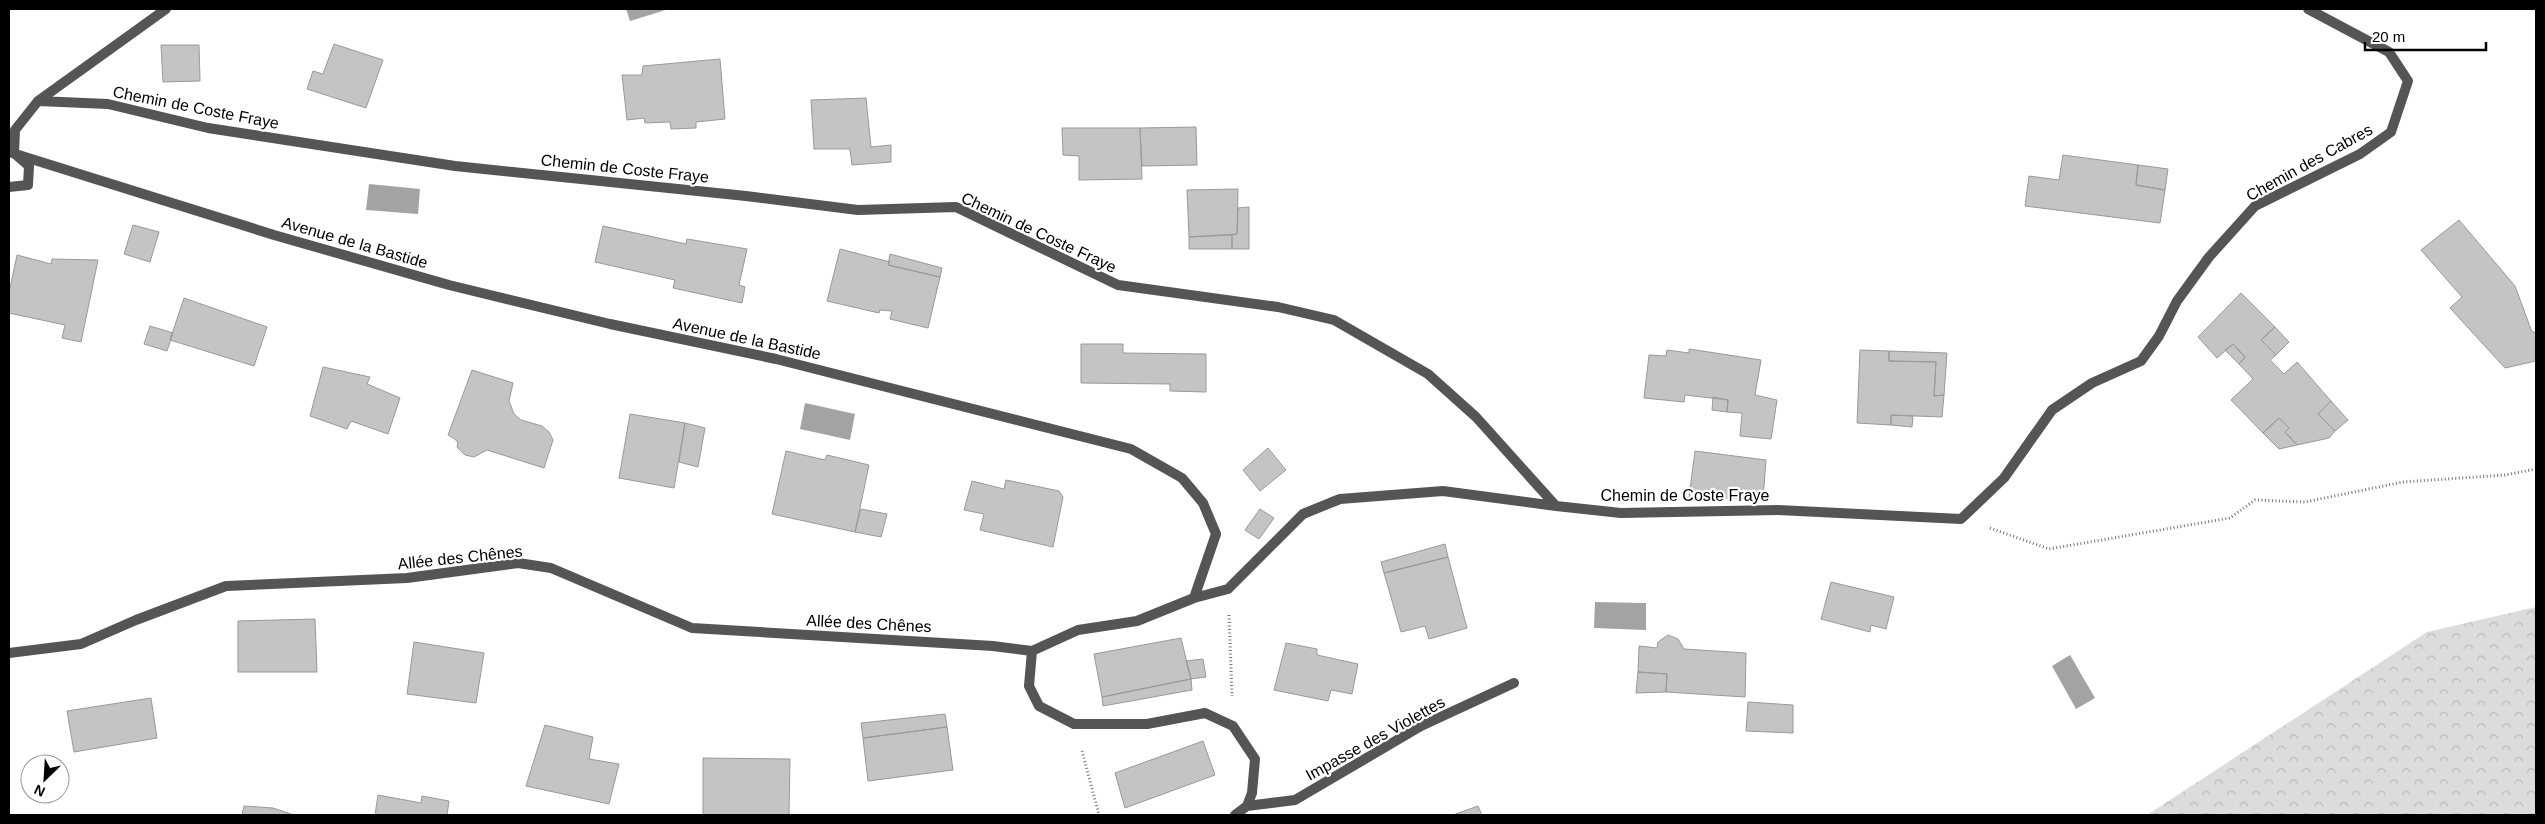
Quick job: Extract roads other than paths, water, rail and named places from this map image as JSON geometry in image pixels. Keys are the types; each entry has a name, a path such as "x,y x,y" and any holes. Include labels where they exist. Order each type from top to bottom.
{"street":[{"path":"9,187 28,185 29,166 11,152 15,130 38,101 166,9"},
{"name":"Chemin des Cabres","path":"1961,519 2004,478 2052,410 2092,383 2141,361 2159,336 2177,301 2209,257 2254,206 2360,154 2391,132 2408,81 2389,52 2308,9"},
{"name":"Chemin de Coste Fraye","path":"38,101 108,104 208,128 455,166 736,195 858,210 956,206 1118,285 1278,307 1334,320 1428,374 1476,417 1556,506 1620,513 1778,510 1961,519"},
{"name":"Avenue de la Bastide","path":"11,152 274,235 449,285 610,324 776,359 1131,449 1182,478 1204,503 1216,534 1194,598"},
{"path":"1235,815 1247,806 1252,794 1255,759 1233,726 1205,713 1147,724 1074,724 1038,706 1028,686 1032,651 1078,630 1137,620 1194,598 1228,589 1303,514 1340,499 1443,491 1556,506"},
{"name":"Allée des Chênes","path":"9,653 81,644 136,620 226,586 407,578 518,563 551,568 692,628 993,646 1032,651"},
{"name":"Impasse des Violettes","path":"1247,806 1294,800 1422,726 1514,683"}]}
